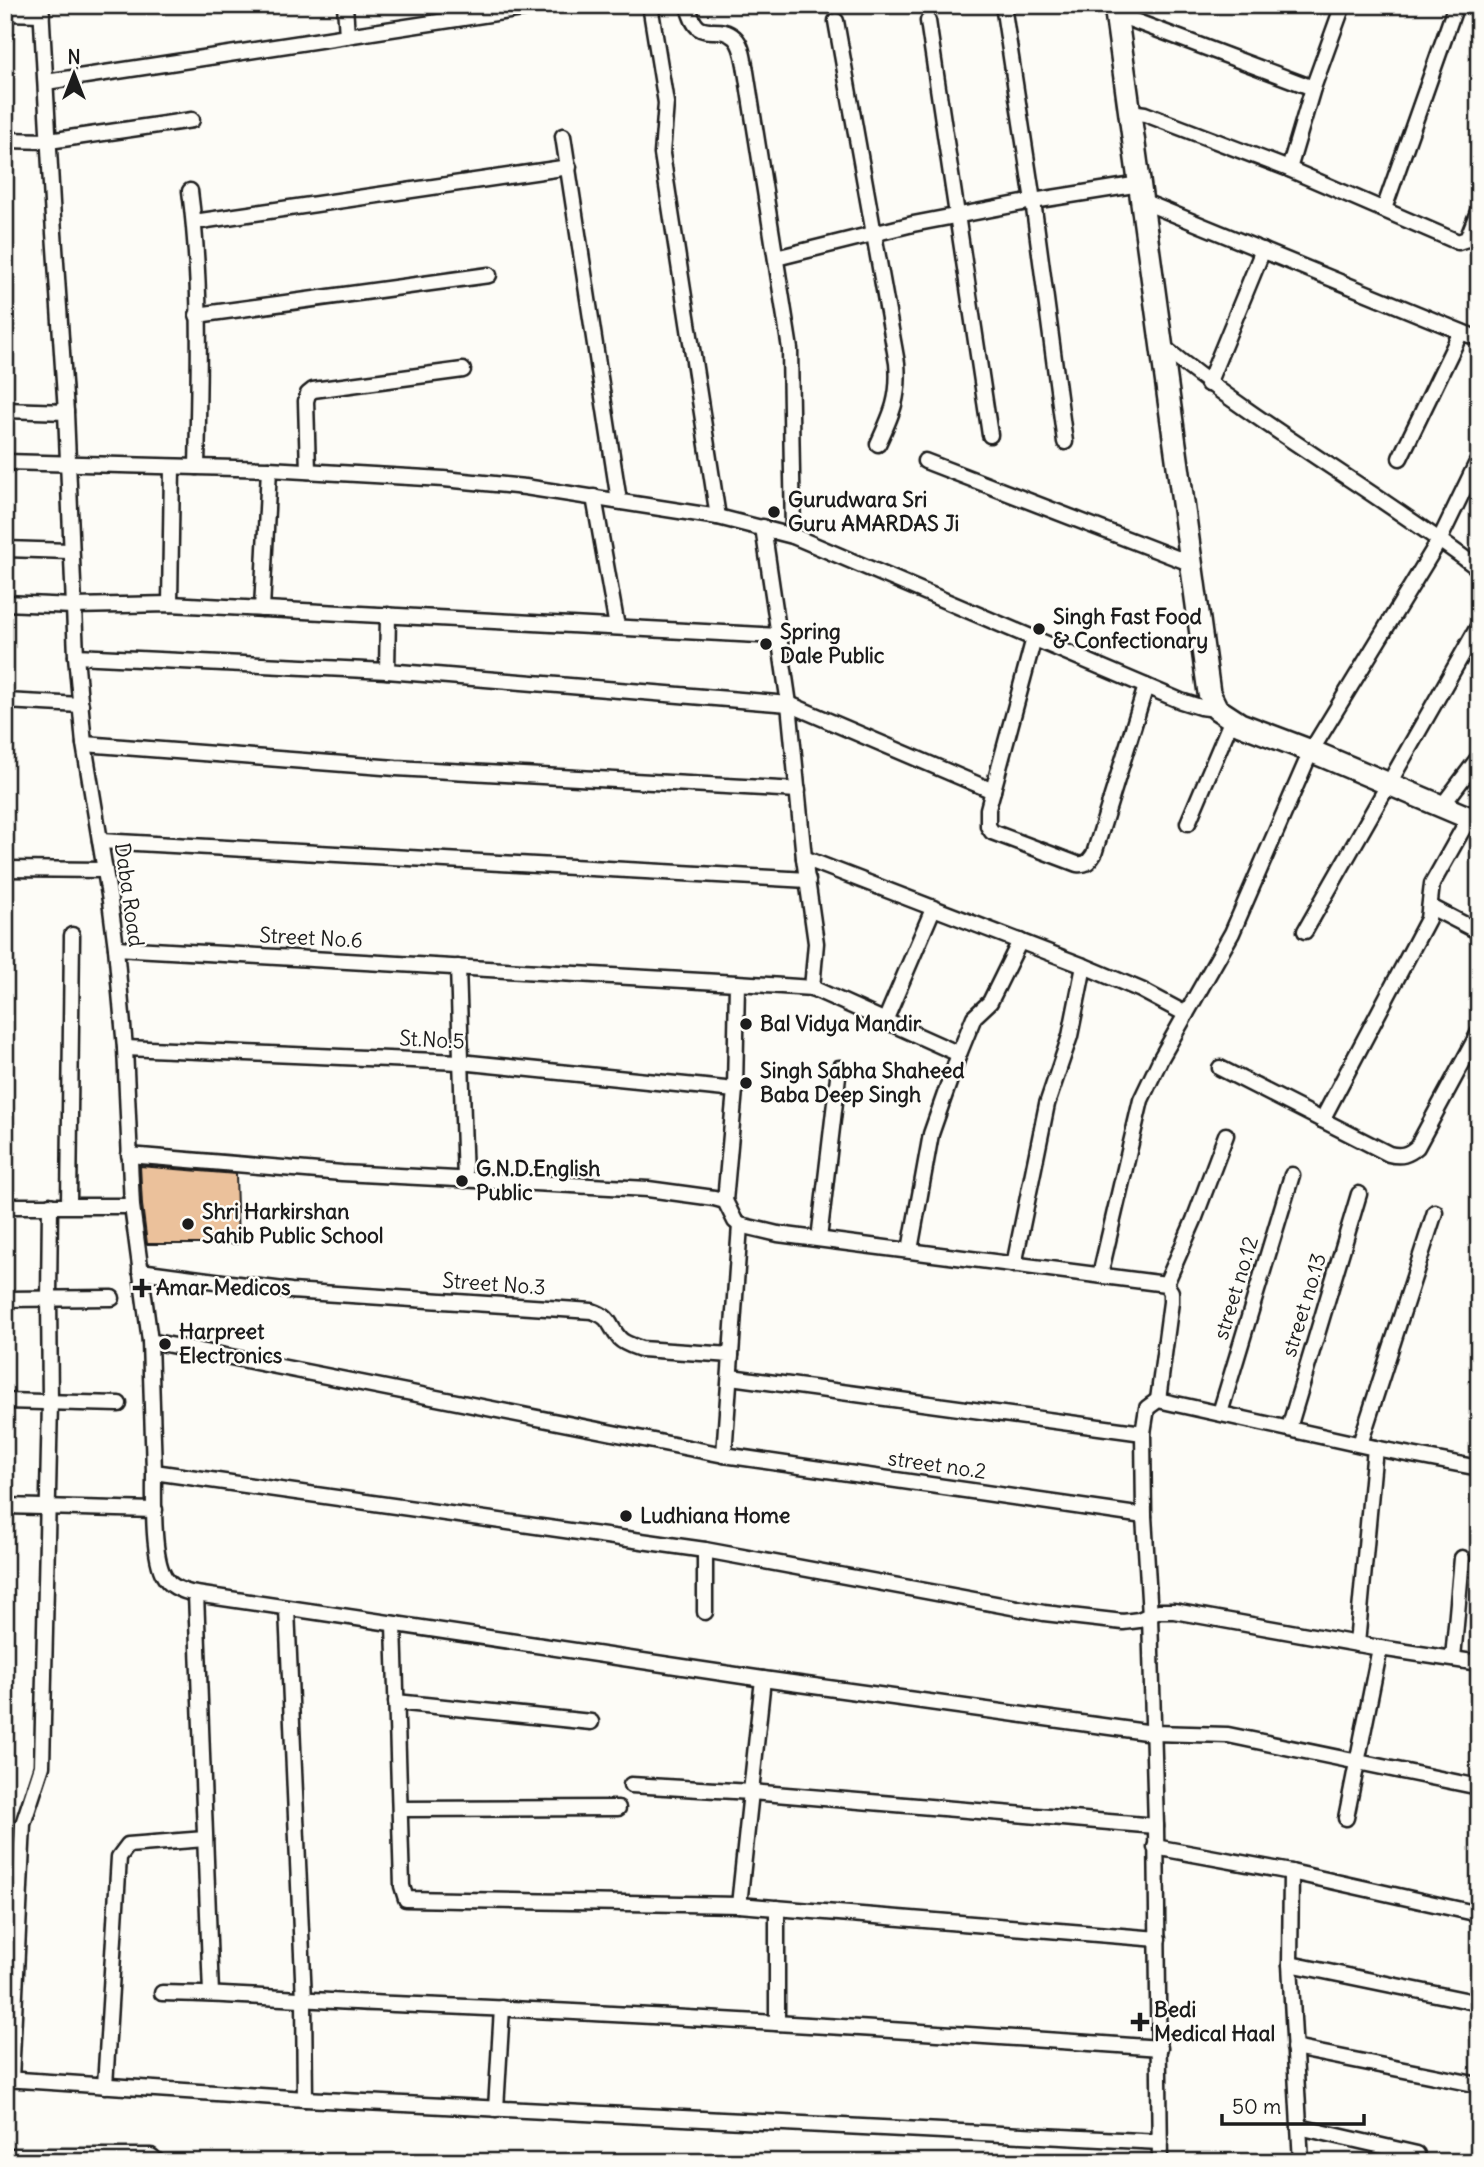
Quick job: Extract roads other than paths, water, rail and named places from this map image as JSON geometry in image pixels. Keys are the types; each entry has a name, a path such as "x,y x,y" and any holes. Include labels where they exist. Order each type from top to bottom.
{"street":[{"path":"345,5 347,36"},
{"path":"46,82 510,8 549,5"},
{"path":"650,5 666,103 662,154 718,517"},
{"path":"688,5 693,23 698,28 707,32 725,33 734,37 740,46 790,349 793,536"},
{"path":"1003,5 1033,201 1065,442"},
{"path":"1289,169 1313,88 1343,5"},
{"path":"1384,209 1456,5"},
{"path":"1115,9 1313,88"},
{"path":"1115,9 1209,693 1224,714"},
{"path":"5,13 42,10"},
{"name":"Daba Road","path":"42,10 66,412 76,656 84,744 116,948 125,1048 132,1206 150,1341 159,1563 169,1583 196,1594"},
{"path":"836,21 898,377 894,409 878,444"},
{"path":"928,21 990,435"},
{"path":"1130,112 1145,114 1289,169 1458,242 1467,239 1479,209"},
{"path":"5,141 49,141 192,120"},
{"path":"563,136 619,501"},
{"path":"194,222 569,167"},
{"path":"190,191 194,222 199,368 197,467"},
{"path":"776,258 913,224 1033,201 1141,193 1263,250 1479,339"},
{"path":"1208,384 1263,250"},
{"path":"197,315 489,275"},
{"path":"1400,458 1461,332"},
{"path":"1162,346 1208,384 1276,432 1440,539 1479,569"},
{"path":"308,471 306,401 313,390 463,370"},
{"path":"5,411 66,412"},
{"path":"1100,1275 1141,1100 1161,1058 1232,933 1311,751 1440,539 1479,458"},
{"path":"925,461 1192,564"},
{"path":"5,462 269,469 457,480 594,497 763,527 793,536 1181,701 1224,714 1240,724 1474,820 1436,874 1432,884 1431,907 1425,924 1322,1119"},
{"path":"170,604 172,467"},
{"path":"262,608 269,469"},
{"path":"594,497 617,627"},
{"path":"763,527 789,704 804,858 816,943 812,988 959,1054"},
{"path":"5,549 71,551"},
{"path":"5,603 73,606 170,604 779,636"},
{"path":"387,671 388,615"},
{"path":"1305,931 1479,625"},
{"path":"1034,638 993,791 987,820 992,832 1077,864 1089,861 1094,854 1146,686"},
{"path":"76,656 387,671 789,704 993,791"},
{"path":"5,701 81,705"},
{"path":"1188,823 1224,714"},
{"path":"84,744 396,768 798,790"},
{"path":"1442,806 1479,757"},
{"path":"100,841 808,880"},
{"path":"804,858 1084,966 1141,990 1186,1014"},
{"path":"5,869 105,870"},
{"path":"1431,907 1479,932"},
{"path":"885,1021 933,909"},
{"path":"69,1205 72,935"},
{"path":"910,1250 932,1134 959,1054 974,1017 990,1002 1020,941"},
{"name":"Street No.6","path":"116,948 812,988"},
{"path":"1014,1265 1047,1104 1070,1036 1084,966"},
{"path":"458,967 465,1180"},
{"path":"737,983 735,1090 725,1201 735,1221 740,1225 778,1234 1166,1284"},
{"path":"1220,1068 1389,1154 1399,1156 1410,1154 1417,1147 1479,1032"},
{"name":"St.No.5","path":"125,1048 460,1062 735,1090"},
{"path":"818,1239 839,1068"},
{"path":"1166,1284 1226,1136"},
{"path":"129,1155 342,1173 648,1189 725,1201"},
{"name":"street no.12","path":"1220,1413 1292,1175"},
{"name":"street no.13","path":"1289,1428 1359,1194"},
{"path":"50,1205 50,1402 42,1766 23,1824 8,2079 304,2099 1160,2142"},
{"path":"5,1206 132,1206"},
{"path":"1360,1444 1435,1212"},
{"path":"724,1455 740,1225"},
{"name":"Street No.3","path":"140,1271 291,1291 592,1311 608,1319 619,1338 628,1345 641,1349 731,1355"},
{"path":"1160,2162 1156,1826 1143,1433 1147,1408 1158,1400 1171,1302 1171,1292 1166,1284"},
{"path":"5,1299 111,1298"},
{"name":"street no.2","path":"150,1341 724,1455 1144,1516"},
{"path":"731,1377 1143,1433"},
{"path":"1158,1400 1479,1468"},
{"path":"5,1401 119,1404"},
{"path":"1357,1644 1375,1448"},
{"path":"154,1472 705,1550 1044,1613 1123,1622 1139,1620 1159,1611 1174,1611 1479,1663"},
{"path":"5,1506 155,1510"},
{"path":"705,1550 705,1612"},
{"path":"1453,1658 1462,1558"},
{"path":"211,1994 196,1594 763,1679 1153,1733 1228,1735 1479,1787"},
{"path":"288,1609 304,2000 304,2099"},
{"path":"394,1624 402,1886 406,1899 739,1905 1158,1939"},
{"path":"1346,1818 1380,1648"},
{"path":"739,1905 763,1679"},
{"path":"396,1702 591,1722"},
{"path":"631,1785 751,1792 1156,1826"},
{"path":"401,1809 618,1808"},
{"path":"105,2086 119,1857 128,1845 205,1839"},
{"path":"1155,1847 1291,1872 1479,1914"},
{"path":"1291,1872 1290,1964 1301,2162"},
{"path":"777,2023 778,1908"},
{"path":"1290,1964 1479,2003"},
{"path":"162,1993 777,2023 1160,2048"},
{"path":"496,2109 502,2008"},
{"path":"1294,2048 1479,2085"},
{"path":"1299,2127 1417,2154"},
{"path":"5,2156 151,2156 158,2162"}],"place":[{"name":"Gurudwara Sri Guru AMARDAS Ji","path":"774,512"},
{"name":"Singh Fast Food & Confectionary","path":"1039,629"},
{"name":"Spring Dale Public","path":"766,644"},
{"name":"Bal Vidya Mandir","path":"746,1024"},
{"name":"Singh Sabha Shaheed Baba Deep Singh","path":"746,1083"},
{"name":"G.N.D.English Public","path":"462,1181"},
{"name":"Shri Harkirshan Sahib Public School","path":"188,1224"},
{"name":"Amar Medicos","path":"142,1288"},
{"name":"Harpreet Electronics","path":"165,1344"},
{"name":"Ludhiana Home","path":"626,1516"},
{"name":"Bedi Medical Haal","path":"1140,2022"}]}
